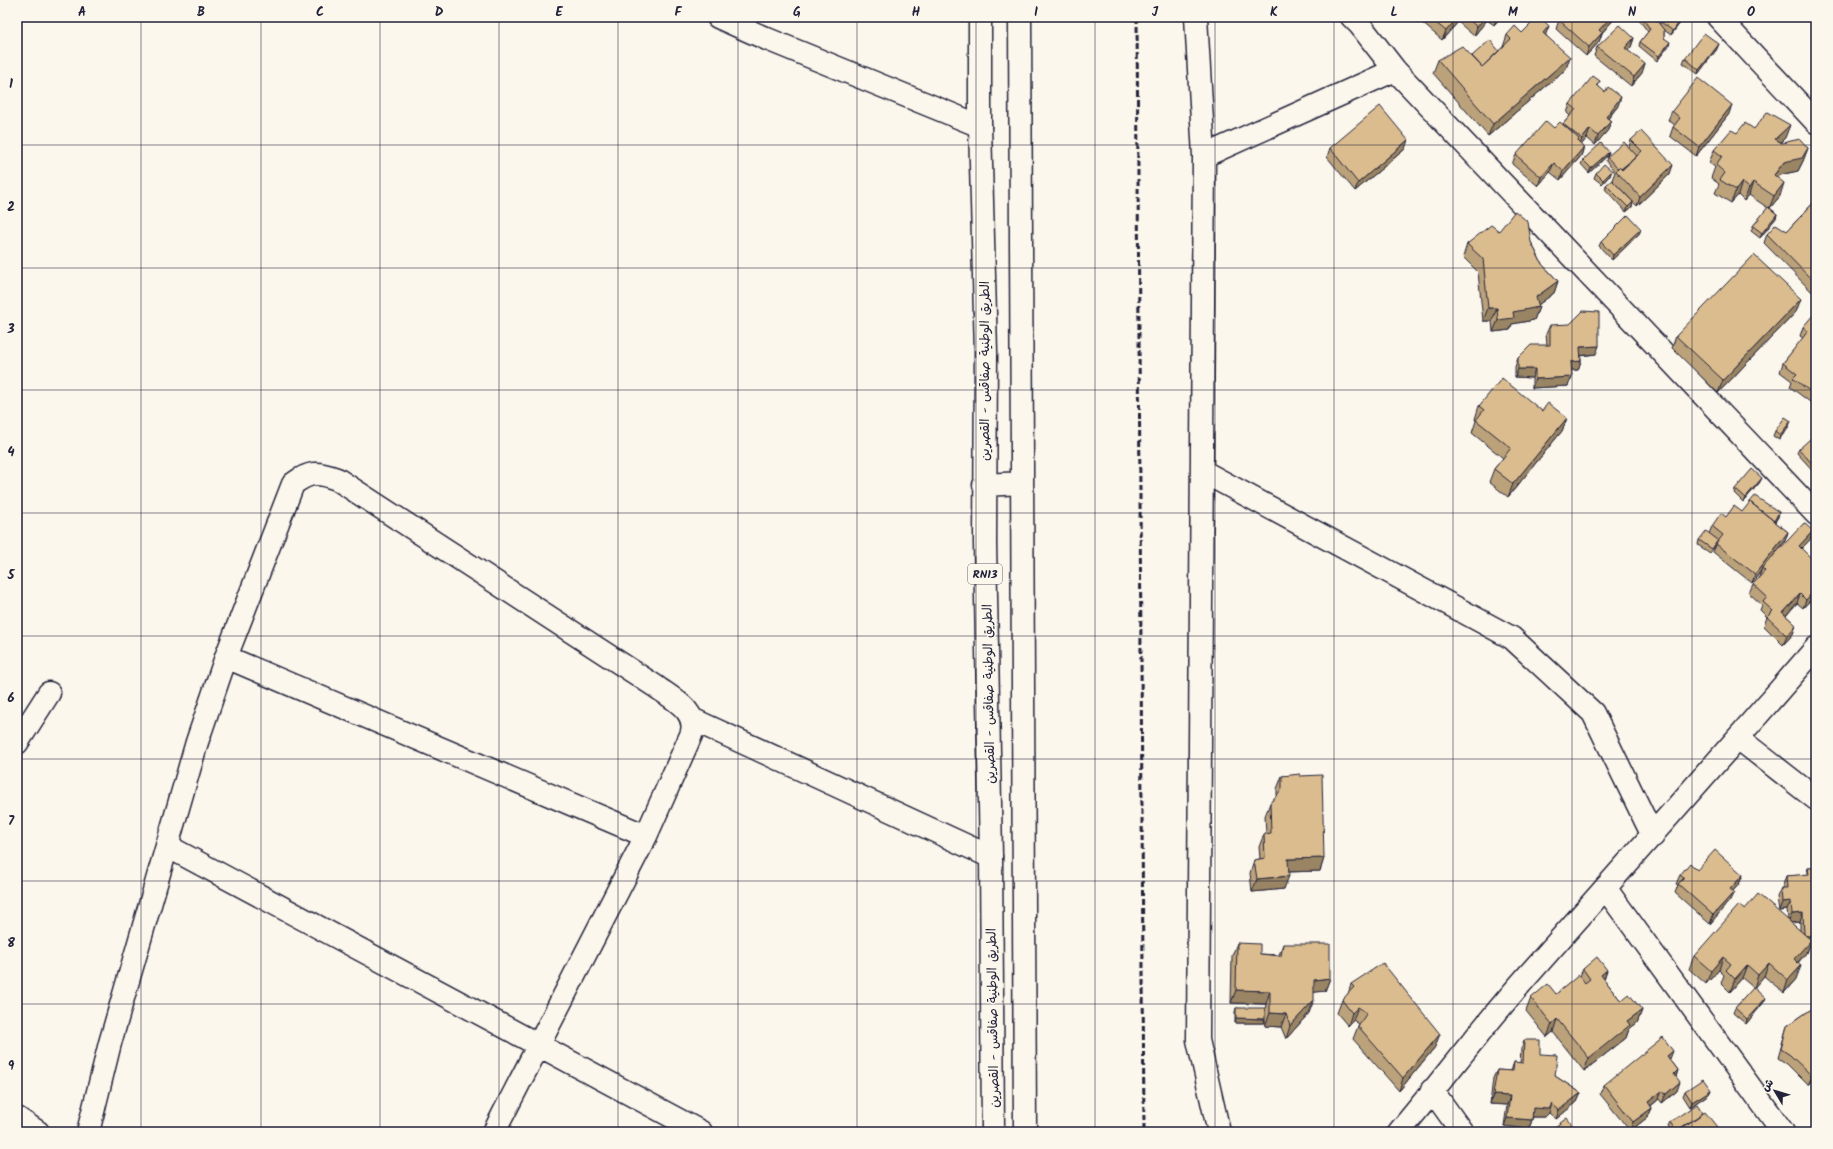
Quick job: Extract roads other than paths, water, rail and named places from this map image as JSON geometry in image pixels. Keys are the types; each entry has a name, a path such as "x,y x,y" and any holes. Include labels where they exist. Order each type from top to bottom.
{"street":[{"path":"718,17 767,39 980,126"},
{"name":"الطريق الوطنية صفاقس - القصرين","path":"980,17 980,126 986,352 984,485 991,857 993,1132"},
{"path":"1020,17 1025,1132"},
{"path":"1196,17 1204,156 1198,1040 1219,1132"},
{"path":"1352,17 1395,70 1816,514"},
{"path":"1718,17 1816,122"},
{"path":"1204,156 1395,70"},
{"path":"1202,471 1512,638 1593,713 1653,836"},
{"path":"88,1132 110,1043 197,742 226,657 293,484 309,474 325,474 337,479 654,686 684,707 694,720 991,857"},
{"path":"984,485 1022,483"},
{"path":"1399,1132 1523,981 1653,836 1816,648"},
{"path":"226,657 646,836"},
{"path":"17,743 49,693"},
{"path":"494,1132 646,836 694,728 694,720"},
{"path":"1738,738 1816,799"},
{"path":"167,846 701,1132"},
{"path":"1606,889 1783,1132"},
{"path":"1432,1090 1462,1132"},
{"path":"17,1118 38,1132"}],"railway":[{"path":"1137,17 1144,1132"}]}
